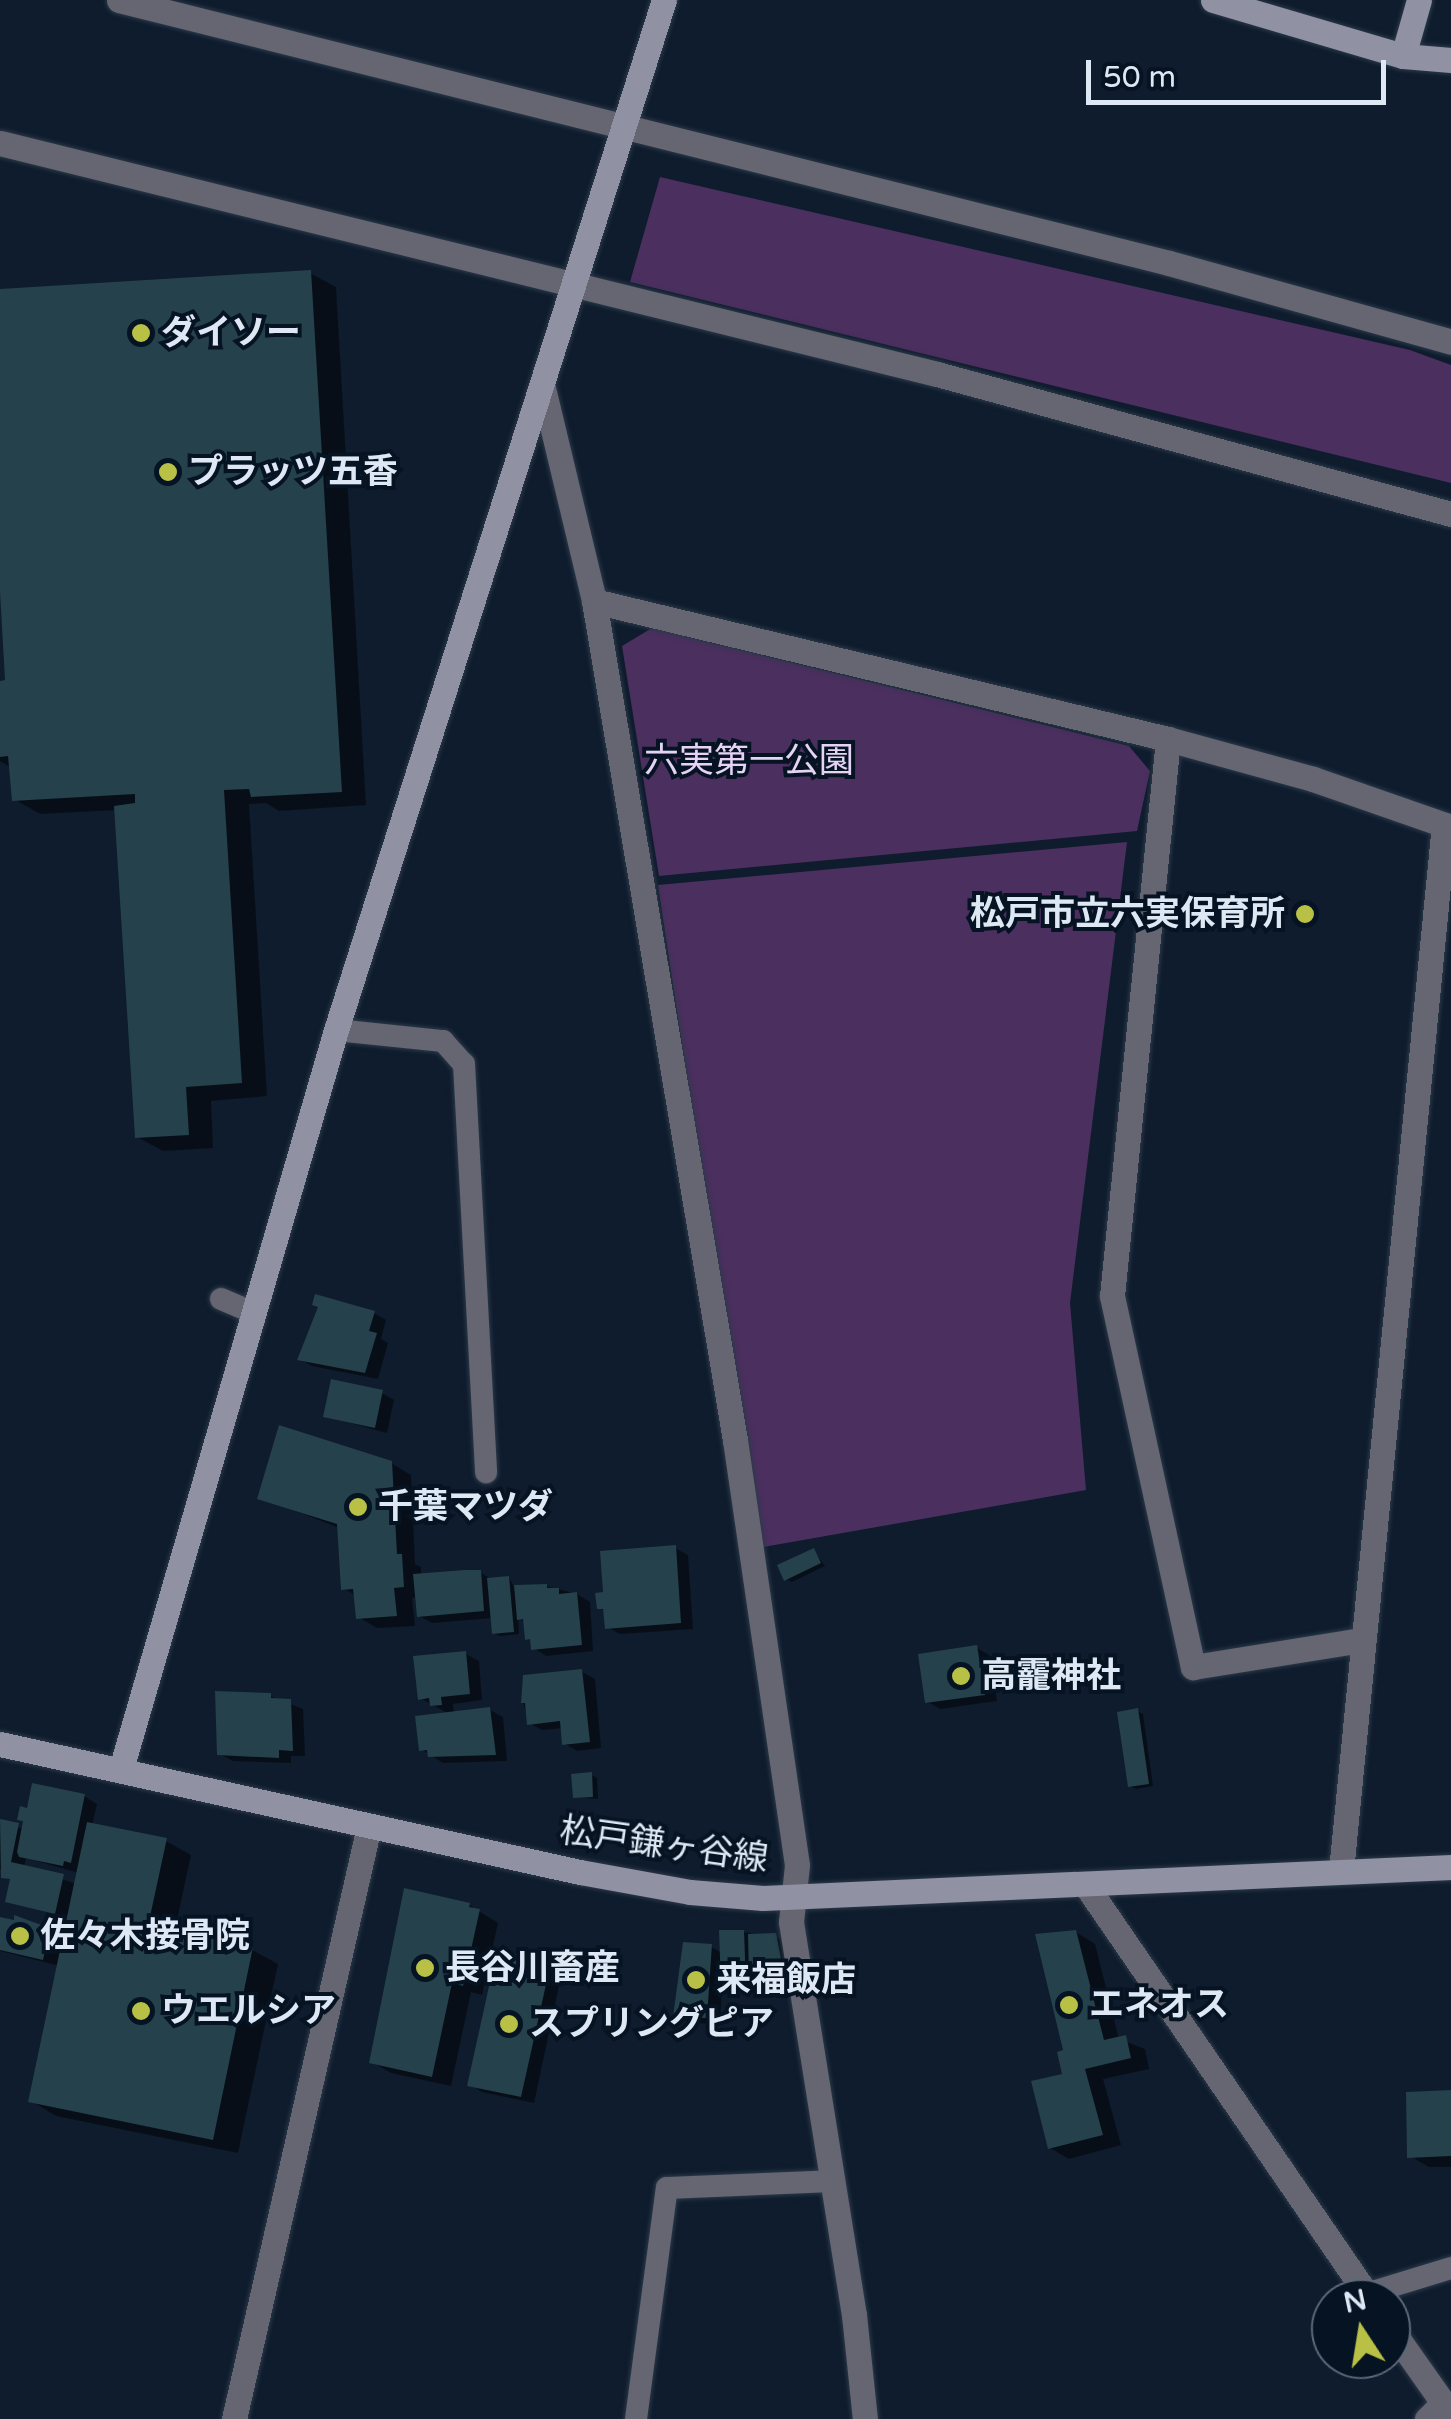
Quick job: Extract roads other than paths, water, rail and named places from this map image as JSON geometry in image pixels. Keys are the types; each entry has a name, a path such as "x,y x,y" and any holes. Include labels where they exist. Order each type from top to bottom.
{"street":[{"path":"119,0 1169,263 1451,342"},
{"path":"122,1769 336,1030 664,0"},
{"path":"1213,0 1403,56 1451,60"},
{"path":"1403,56 1420,0"},
{"path":"0,143 1138,426 1451,514"},
{"path":"542,388 594,601 734,1440 797,1865 797,1896 791,1922 854,2315 865,2419"},
{"path":"594,601 1168,739 1312,778 1447,826 1341,1872"},
{"path":"1168,739 1112,1296 1193,1667 1362,1640"},
{"name":"松戸鎌ヶ谷線","path":"0,1744 690,1892 797,1896 1451,1867"},
{"path":"234,2419 370,1826"},
{"path":"1085,1884 1356,2279"},
{"path":"1411,2363 1440,2412"}],"lane":[{"path":"336,1030 443,1041 464,1064 486,1472"},
{"path":"222,1299 254,1313"},
{"path":"636,2419 667,2188 832,2181"},
{"path":"1411,2281 1451,2268"}],"place":[{"name":"ダイソー","path":"141,333"},
{"name":"プラッツ五香","path":"168,472"},
{"name":"松戸市立六実保育所","path":"1305,914"},
{"name":"千葉マツダ","path":"358,1507"},
{"name":"高靇神社","path":"961,1676"},
{"name":"佐々木接骨院","path":"20,1936"},
{"name":"長谷川畜産","path":"425,1968"},
{"name":"来福飯店","path":"696,1980"},
{"name":"エネオス","path":"1069,2005"},
{"name":"ウエルシア","path":"141,2011"},
{"name":"スプリングピア","path":"509,2024"}],"park label":[{"name":"六実第一公園","path":"749,761"}]}
